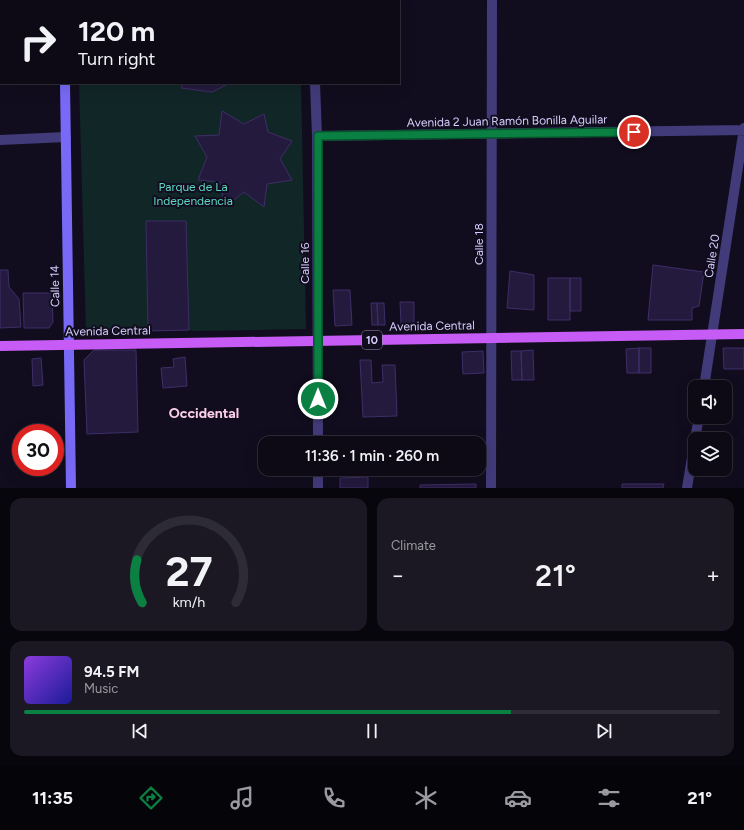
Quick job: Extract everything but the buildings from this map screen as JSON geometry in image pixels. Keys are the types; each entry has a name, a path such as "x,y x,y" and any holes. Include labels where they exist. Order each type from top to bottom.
{"main road":[{"name":"Calle 14","path":"65,84 71,488"},
{"name":"Avenida Central","path":"0,346 744,334"}],"street":[{"name":"Calle 18","path":"491,488 492,0"},
{"name":"Calle 16","path":"315,84 318,136 318,436"},
{"name":"Avenida 2 Juan Ramón Bonilla Aguilar","path":"318,136 744,130"},
{"name":"Calle 20","path":"705,380 744,130"},
{"path":"0,140 66,137"},
{"path":"318,476 318,488"},
{"path":"687,488 689,476"}],"green space":[{"name":"Parque de La Independencia","path":"79,84 301,84 306,329 86,333"}],"district":[{"name":"Occidental","path":"204,413"}],"route":[{"path":"318,399 318,136 634,132"}]}
